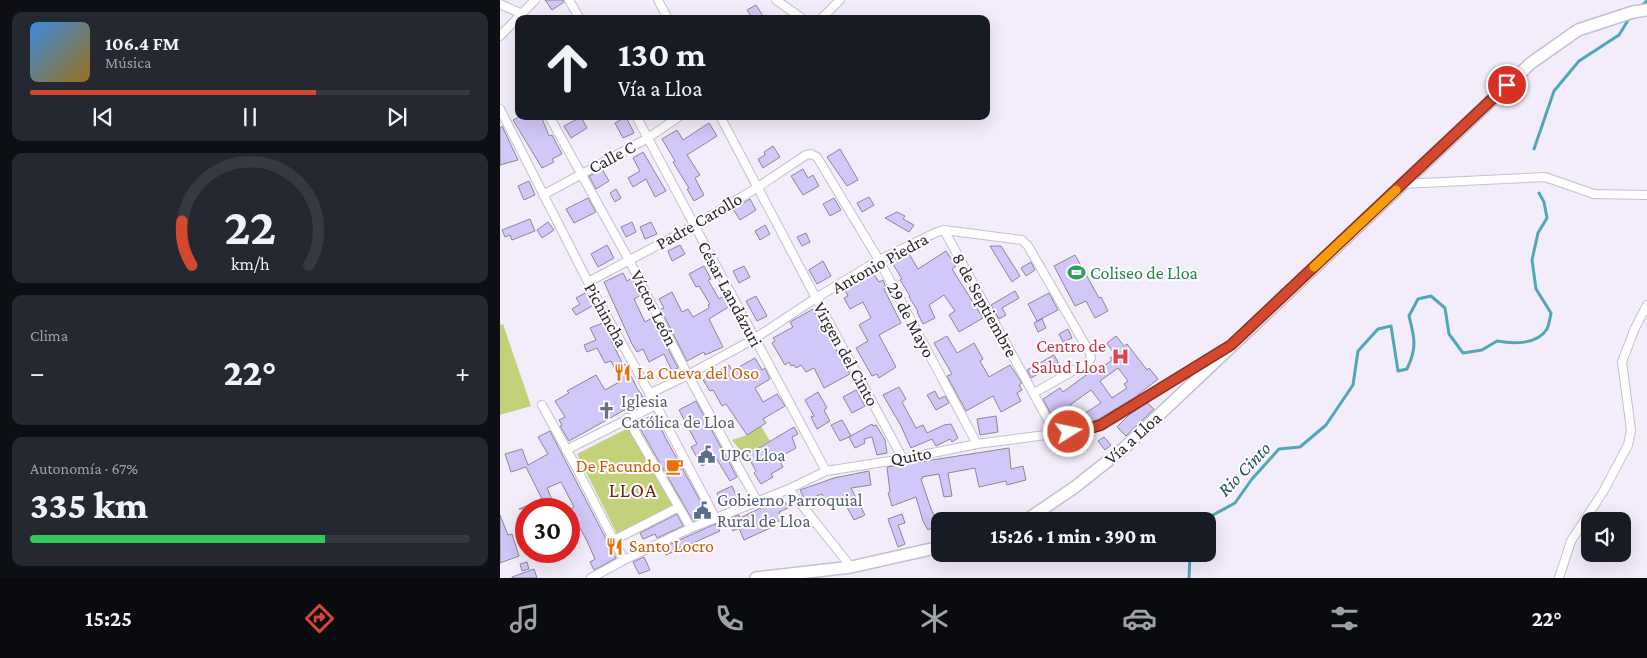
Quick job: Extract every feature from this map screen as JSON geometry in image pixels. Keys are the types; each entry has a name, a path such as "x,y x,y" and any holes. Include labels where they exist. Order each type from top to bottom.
{"street":[{"path":"500,4 522,14 535,0"},
{"path":"569,0 578,15"},
{"path":"658,0 666,15"},
{"path":"776,0 797,15"},
{"path":"825,15 840,0"},
{"name":"Vía a Lloa","path":"1038,512 1075,487 1123,449 1531,63 1578,30 1633,12 1647,10"},
{"path":"500,36 515,21"},
{"name":"Pichincha","path":"500,109 588,282 656,404 716,518"},
{"name":"Víctor León","path":"551,120 629,260 688,376 757,501"},
{"name":"César Landázuri","path":"638,120 826,471"},
{"name":"Calle C","path":"543,195 648,138 674,120"},
{"name":"Virgen del Cinto","path":"722,120 903,459"},
{"name":"29 de Mayo","path":"806,155 812,154 817,157 879,260 977,444"},
{"name":"Padre Carollo","path":"588,282 694,226 806,155"},
{"path":"1402,184 1545,177 1594,194 1647,195"},
{"name":"Antonio Piedra","path":"649,394 688,376 754,339 816,298 879,260 944,230 1022,240 1028,246 1090,353 1091,358 1087,363 1034,393"},
{"name":"8 de Septiembre","path":"944,230 1055,433"},
{"path":"1559,578 1571,541 1602,492 1628,445 1631,430 1622,362 1635,328 1647,305"},
{"name":"Quito","path":"591,578 691,528 789,489 826,471 903,459 977,444 1084,430 1101,425 1231,345"},
{"path":"566,450 656,404"},
{"path":"542,406 624,560"},
{"path":"627,418 691,528"},
{"path":"789,489 851,567"},
{"path":"614,540 679,507"},
{"path":"756,578 851,567 931,549"}],"green space":[{"path":"503,324 531,406 500,415 500,325"},
{"path":"761,426 770,441 744,455 732,440 747,435"},
{"path":"630,427 676,506 617,534 577,454"}],"building":[{"path":"545,0 563,0 564,2 552,10"},
{"path":"756,5 762,15 750,15 747,10"},
{"path":"513,120 543,120 549,136 552,135 562,154 552,159 554,162 542,168"},
{"path":"575,120 583,120 587,128 571,138 564,126"},
{"path":"620,120 628,120 634,133 623,138 615,123"},
{"path":"709,123 717,136 687,155 700,175 695,178 704,195 694,201 687,189 689,188 662,139 677,130 683,140"},
{"path":"502,126 518,160 500,165 500,128"},
{"path":"773,146 780,157 763,168 758,159 765,155 764,152"},
{"path":"840,149 858,180 847,186 827,157"},
{"path":"643,152 666,191 655,197 646,179 633,187 628,178 640,171 633,158"},
{"path":"602,169 609,181 596,189 589,176"},
{"path":"803,169 808,178 813,175 819,186 803,195 791,176"},
{"path":"529,181 535,195 524,200 518,186"},
{"path":"616,189 621,198 615,202 610,193"},
{"path":"869,197 874,205 862,212 857,203"},
{"path":"588,198 596,212 574,223 566,209"},
{"path":"834,198 841,210 830,216 823,204"},
{"path":"750,199 756,210 740,220 733,209"},
{"path":"897,212 905,216 903,219 914,225 909,232 885,218"},
{"path":"530,219 535,231 512,240 510,235 505,237 502,230"},
{"path":"548,222 554,230 542,238 537,230"},
{"path":"632,222 636,232 626,237 621,227"},
{"path":"651,222 657,234 645,239 640,227"},
{"path":"765,225 770,234 760,240 755,231"},
{"path":"806,233 810,242 802,246 797,237"},
{"path":"607,245 614,258 598,267 591,254"},
{"path":"680,245 685,254 672,261 668,251"},
{"path":"990,246 1001,246 1020,276 1012,282"},
{"path":"946,251 956,266 952,269 983,318 959,332 949,315 955,311 944,295 929,305 935,318 923,324 918,311 900,280 902,279 891,261 908,252 918,269"},
{"path":"1075,255 1108,311 1095,318 1086,301 1075,306 1054,266"},
{"path":"823,261 831,276 817,284 809,270"},
{"path":"1031,262 1035,270 1026,276 1021,268"},
{"path":"704,266 711,279 708,280 719,299 724,296 730,306 709,319 723,347 705,355 704,352 687,361 662,312 661,309 664,308 659,299 672,292 682,312 688,309 693,317 709,308 708,305 710,304 699,286 696,287 689,274"},
{"path":"744,266 750,277 739,283 733,271"},
{"path":"623,273 627,281 632,278 641,295 634,299 645,322 652,318 678,368 672,371 664,354 649,362 643,349 637,352 632,344 604,282"},
{"path":"873,273 879,282 883,280 886,288 884,289 901,323 879,335 896,367 879,378 877,374 872,376 856,348 868,341 859,325 871,318 863,302 850,309 844,298 848,296 844,288"},
{"path":"1015,291 1019,298 1002,308 1006,315 999,319 991,305"},
{"path":"587,292 594,305 576,315 572,309 580,304 576,298"},
{"path":"1049,293 1058,310 1037,321 1028,304"},
{"path":"756,296 767,316 757,321 746,301"},
{"path":"813,309 850,374 824,388 814,368 806,372 801,365 796,368 794,365 791,366 789,362 785,365 772,343 775,341 773,338 793,327 790,322"},
{"path":"1042,319 1046,328 1038,332 1034,323"},
{"path":"603,323 623,365 625,364 645,400 569,441 560,426 562,425 559,420 565,417 555,401 569,393 567,391 596,375 605,390 621,381 611,361 605,363 597,348 587,352 584,345 596,340 590,328"},
{"path":"1068,329 1072,338 1063,342 1059,334"},
{"path":"947,336 957,353 974,343 983,359 980,361 989,377 1010,365 1022,383 1019,385 1022,390 1017,393 1021,401 1001,412 993,396 966,411 947,376 952,374 934,343"},
{"path":"1116,336 1124,346 1127,344 1147,370 1149,368 1158,379 1134,398 1097,420 1084,424 1079,417 1101,403 1091,390 1070,405 1077,416 1058,427 1043,399 1060,388 1063,392 1093,370 1094,373 1112,360 1110,358 1115,355 1107,343","holes":["1118,368 1128,381 1124,384 1127,388 1112,398 1100,381"]},
{"path":"1054,355 1062,370 1055,374 1051,367 1031,378 1027,370"},
{"path":"755,358 762,370 765,368 770,379 755,388 763,402 777,394 785,406 763,419 766,423 747,435 726,404 722,406 713,390 710,391 703,380 729,365 732,371"},
{"path":"899,387 906,399 902,402 916,428 923,425 927,433 944,425 951,424 958,438 952,442 950,439 936,446 932,439 911,448 883,395"},
{"path":"856,390 865,406 852,413 843,397"},
{"path":"935,391 939,399 945,396 949,403 936,410 927,395"},
{"path":"818,392 827,408 824,410 830,421 817,429 811,417 814,416 805,400"},
{"path":"696,401 737,477 730,481 716,458 702,466 691,447 697,444 679,410"},
{"path":"1147,403 1154,409 1126,436 1117,427 1130,414"},
{"path":"655,414 665,437 708,515 693,521 637,423"},
{"path":"996,416 998,432 980,435 977,419"},
{"path":"842,420 851,436 840,441 831,425"},
{"path":"872,424 873,426 876,425 885,440 887,453 877,455 872,437 864,439 865,443 855,448 849,437"},
{"path":"794,427 798,434 792,437 796,448 778,458 783,467 771,474 773,477 761,484 754,473 756,471 747,455"},
{"path":"550,431 616,558 594,570 590,562 595,559 580,528 580,498 569,498 561,482 547,488 551,498 542,498 526,467 511,472 505,454 522,449 528,465 548,454 538,437"},
{"path":"1104,437 1111,445 1105,450 1098,441"},
{"path":"1009,448 1011,469 1023,466 1026,480 1007,485 1006,481 979,487 975,468 948,473 952,496 944,497 939,474 922,477 921,479 933,512 931,512 931,528 928,530 923,521 916,497 892,506 888,493 890,492 887,467"},
{"path":"869,471 871,485 851,488 865,515 854,520 842,498 826,504 822,494 805,500 800,490 834,478"},
{"path":"732,486 737,498 722,505 717,493"},
{"path":"783,497 788,508 779,512 783,519 769,526 770,528 744,540 739,528 733,531 728,519 739,515 740,518"},
{"path":"677,514 683,526 657,538 655,534 643,539 640,533"},
{"path":"902,514 905,523 898,525 905,544 898,547 888,519"},
{"path":"500,515 508,535 512,534 515,543 515,557 500,563"},
{"path":"715,524 720,531 666,555 662,548"},
{"path":"644,557 650,570 639,574 633,562"},
{"path":"527,563 529,569 522,571 520,564"},
{"path":"534,569 537,578 512,578 512,577"}],"waterway":[{"name":"Rio Cinto","path":"1640,7 1647,1"},
{"name":"Rio Cinto","path":"1534,149 1554,91 1579,61 1619,35 1630,17"},
{"name":"Rio Cinto","path":"1216,513 1235,503 1252,479 1279,449 1300,447 1326,425 1353,385 1358,351 1378,329 1391,326 1398,371 1407,369 1414,349 1413,331 1409,316 1418,299 1431,296 1445,308 1449,334 1463,353 1482,350 1497,341 1510,343 1531,341 1543,334 1548,327 1551,313 1536,289 1532,260 1538,233 1547,218 1544,202 1539,193"},
{"name":"Rio Cinto","path":"1189,578 1190,562"}],"slow traffic":[{"path":"1314,267 1396,190"}],"place":[{"name":"Coliseo de Lloa","path":"1076,273"},
{"name":"Centro de Salud Lloa","path":"1120,356"},
{"name":"La Cueva del Oso","path":"623,373"},
{"name":"Iglesia Católica de Lloa","path":"607,411"},
{"name":"UPC Lloa","path":"706,455"},
{"name":"De Facundo","path":"675,466"},
{"name":"Gobierno Parroquial Rural de Lloa","path":"703,510"},
{"name":"Santo Locro","path":"615,546"}],"district":[{"name":"LLOA","path":"633,490"}],"route":[{"path":"1069,432 1101,425 1231,345 1507,85"}]}
